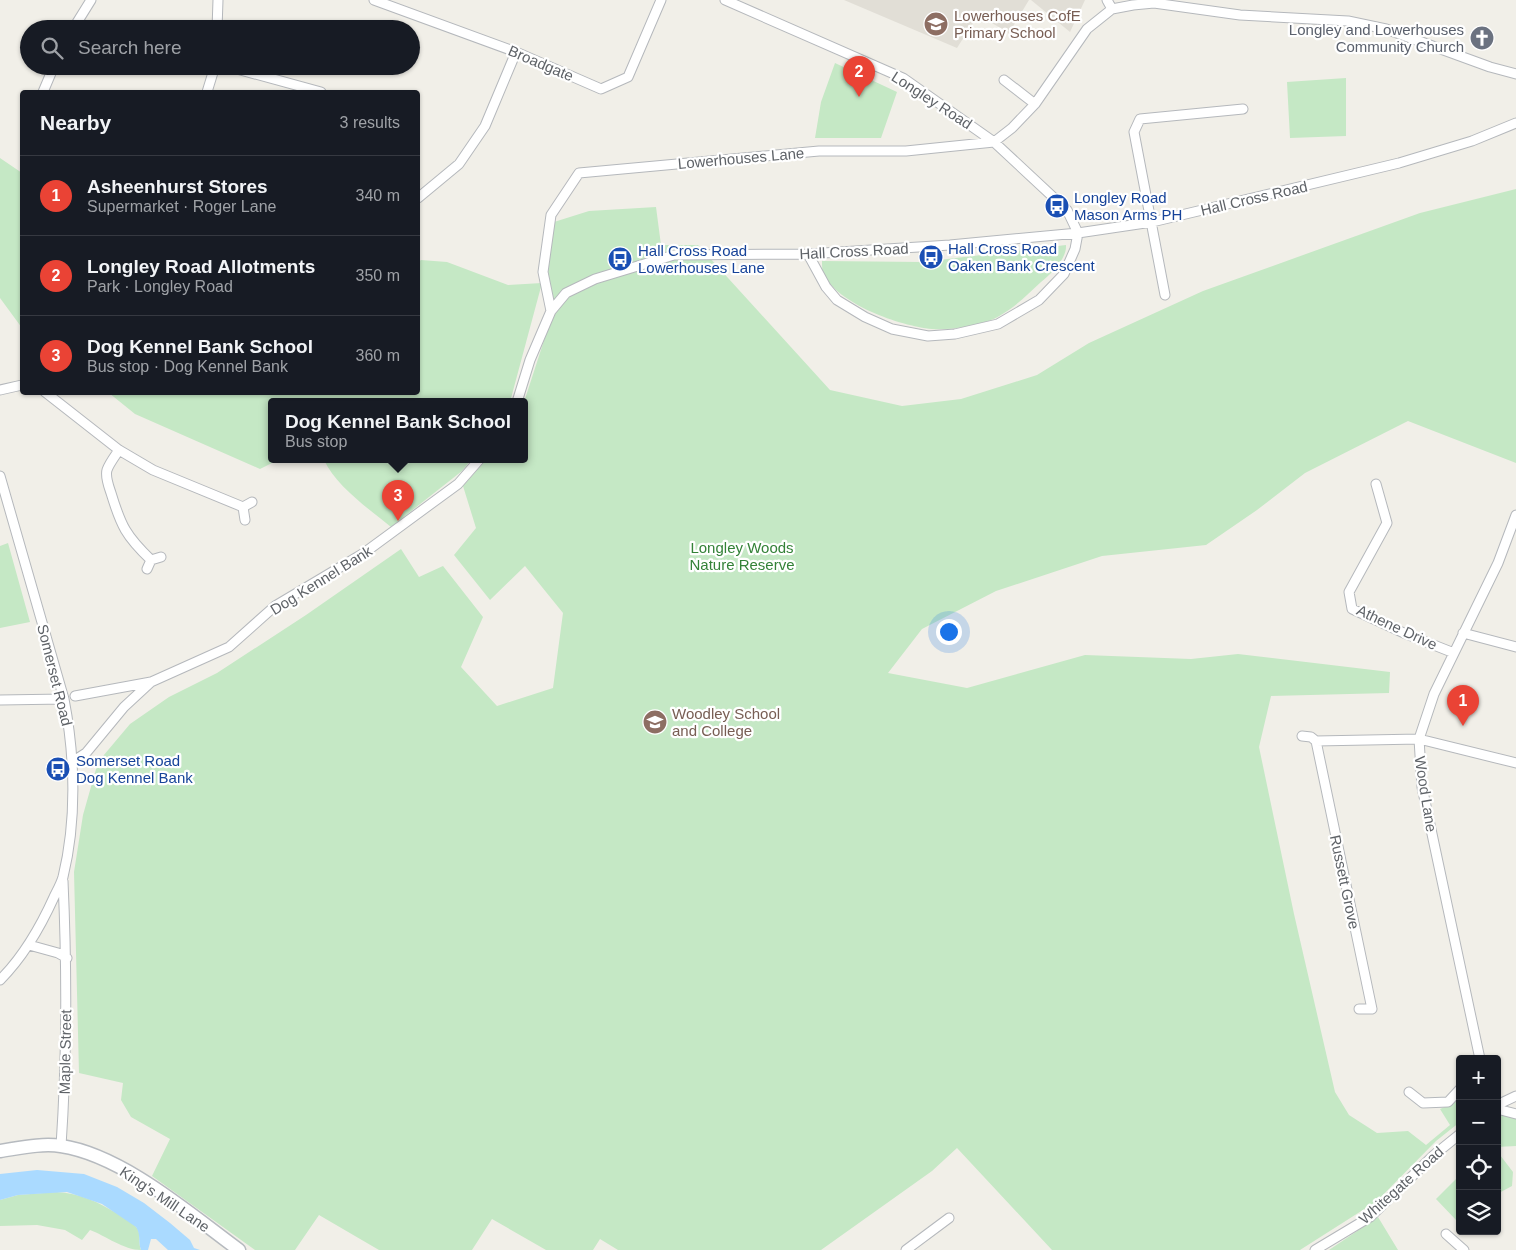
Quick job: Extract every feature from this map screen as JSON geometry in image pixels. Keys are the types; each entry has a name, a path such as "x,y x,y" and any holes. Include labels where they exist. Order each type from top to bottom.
{"street":[{"path":"78,20 91,0"},
{"path":"217,20 218,0"},
{"name":"Broadgate","path":"374,0 516,52 602,89 628,76 661,0"},
{"name":"Longley Road","path":"725,0 903,78 994,142 1067,210 1078,233"},
{"path":"1108,0 1112,9"},
{"path":"994,142 1012,128 1035,104 1088,29 1112,9 1133,5 1154,3 1240,15 1348,21 1386,30 1490,67 1516,74"},
{"path":"420,196 459,164 485,126 516,52"},
{"path":"44,90 50,75"},
{"path":"207,90 212,75"},
{"path":"259,75 314,90"},
{"path":"1004,80 1035,104"},
{"path":"1164,295 1134,132 1140,119 1243,109"},
{"name":"Hall Cross Road","path":"551,311 566,293 595,279 674,255 808,254 950,245 1078,233 1152,222 1399,163 1472,141 1516,123"},
{"name":"Lowerhouses Lane","path":"551,311 543,272 551,215 579,173 819,151 906,152 994,142"},
{"path":"808,254 826,287 837,300 865,317 892,329 928,336 954,334 998,324 1039,300 1064,274 1075,249 1078,233"},
{"path":"518,398 530,360 551,311"},
{"path":"0,390 20,385"},
{"path":"49,395 119,450 153,470 243,507"},
{"path":"119,450 107,470 107,481 118,517 126,532 134,544 151,560"},
{"name":"Dog Kennel Bank","path":"75,696 151,682 229,647 275,606 364,553 458,484 476,463"},
{"name":"Somerset Road","path":"0,476 64,699 69,726 72,762 71,826 63,878 29,945 0,980"},
{"name":"Athene Drive","path":"1376,484 1387,523 1349,592 1352,609 1406,634 1454,653"},
{"path":"243,507 252,502"},
{"path":"243,507 245,520"},
{"name":"Wood Lane","path":"1479,1055 1422,787 1419,739 1434,694 1498,563 1516,515"},
{"path":"147,569 151,560 161,557"},
{"path":"1463,633 1516,646"},
{"name":"Dog Kennel Bank","path":"72,762 86,753 124,707 151,682"},
{"path":"0,700 64,699"},
{"path":"1302,736 1311,737 1316,741 1419,739 1516,764"},
{"name":"Russett Grove","path":"1316,741 1372,1009 1359,1010"},
{"name":"Maple Street","path":"61,1146 66,1080 67,958 63,878"},
{"path":"29,945 52,951 67,958"},
{"path":"1409,1092 1423,1104 1448,1102 1456,1093"},
{"path":"1501,1103 1516,1096"},
{"path":"1501,1110 1516,1114"},
{"name":"Whitegate Road","path":"1315,1250 1370,1217 1434,1155 1456,1137"},
{"name":"King's Mill Lane","path":"0,1151 37,1146 61,1146 88,1154 140,1179 239,1250"},
{"path":"906,1250 949,1218"},
{"path":"1446,1234 1464,1250"}],"shaded area":[{"name":"Lowerhouses CofE Primary School","path":"844,0 1029,0 1009,33 978,15 957,48"},
{"name":"Lowerhouses CofE Primary School","path":"1031,0 1085,0 1070,32"}],"green space":[{"path":"835,63 897,92 881,138 815,138 821,102"},
{"path":"1346,78 1346,136 1290,138 1287,82"},
{"path":"0,158 20,172 20,325 0,298"},
{"name":"Longley Woods Nature Reserve","path":"1516,189 1516,463 1408,421 1305,473 1257,510 1206,545 1102,556 996,591 922,629 888,673 967,688 1085,655 1191,659 1238,654 1390,672 1389,693 1271,696 1259,747 1294,914 1335,1092 1349,1115 1377,1133 1408,1131 1426,1145 1450,1125 1440,1109 1456,1102 1456,1125 1436,1141 1377,1201 1300,1250 1052,1250 957,1148 932,1171 821,1250 618,1250 600,1239 593,1250 546,1250 492,1219 472,1250 379,1250 319,1215 295,1250 255,1250 152,1176 170,1139 131,1117 121,1100 123,1083 79,1073 74,872 83,815 98,762 130,724 169,697 217,673 306,615 401,549 419,577 443,566 483,617 461,667 497,706 553,688 563,613 525,566 490,600 454,555 476,528 463,486 483,463 528,463 528,398 525,398 550,322 556,311 545,274 554,222 589,211 656,207 661,245 698,245 830,390 902,406 961,399 1037,375 1089,343 1203,291 1420,213"},
{"path":"1066,245 1064,256 1054,270 1009,310 986,322 952,329 919,327 871,312 841,294 830,284 822,268 822,261 922,262"},
{"path":"420,261 447,262 508,285 542,283 511,398 268,398 268,463 272,463 260,469 135,414 111,395 420,395"},
{"path":"326,463 469,463 462,471 391,527 363,505 329,470"},
{"path":"8,543 30,622 0,628 0,546"},
{"path":"1501,1113 1516,1118 1516,1146 1501,1147"},
{"path":"1501,1156 1513,1172 1512,1186 1501,1192"},
{"path":"1456,1179 1456,1220 1436,1199"},
{"path":"56,1192 73,1194 88,1199 128,1220 138,1230 141,1250 128,1248 90,1230 82,1240 65,1230 37,1225 0,1226 0,1200 18,1195"},
{"path":"1378,1217 1398,1250 1329,1250"}],"water":[{"path":"37,1170 84,1174 117,1187 144,1203 190,1240 194,1248 200,1250 168,1250 156,1239 151,1239 148,1250 141,1250 136,1227 102,1204 67,1192 18,1195 0,1200 0,1174"}],"place":[{"name":"Lowerhouses CofE Primary School","path":"936,24"},
{"name":"Longley and Lowerhouses Community Church","path":"1482,38"},
{"name":"Longley Road Allotments","path":"859,97"},
{"name":"Longley Road Mason Arms PH","path":"1057,206"},
{"name":"Hall Cross Road Oaken Bank Crescent","path":"931,257"},
{"name":"Hall Cross Road Lowerhouses Lane","path":"620,259"},
{"name":"Dog Kennel Bank School","path":"398,521"},
{"name":"Woodley School and College","path":"655,722"},
{"name":"Asheenhurst Stores","path":"1463,726"},
{"name":"Somerset Road Dog Kennel Bank","path":"58,769"}]}
